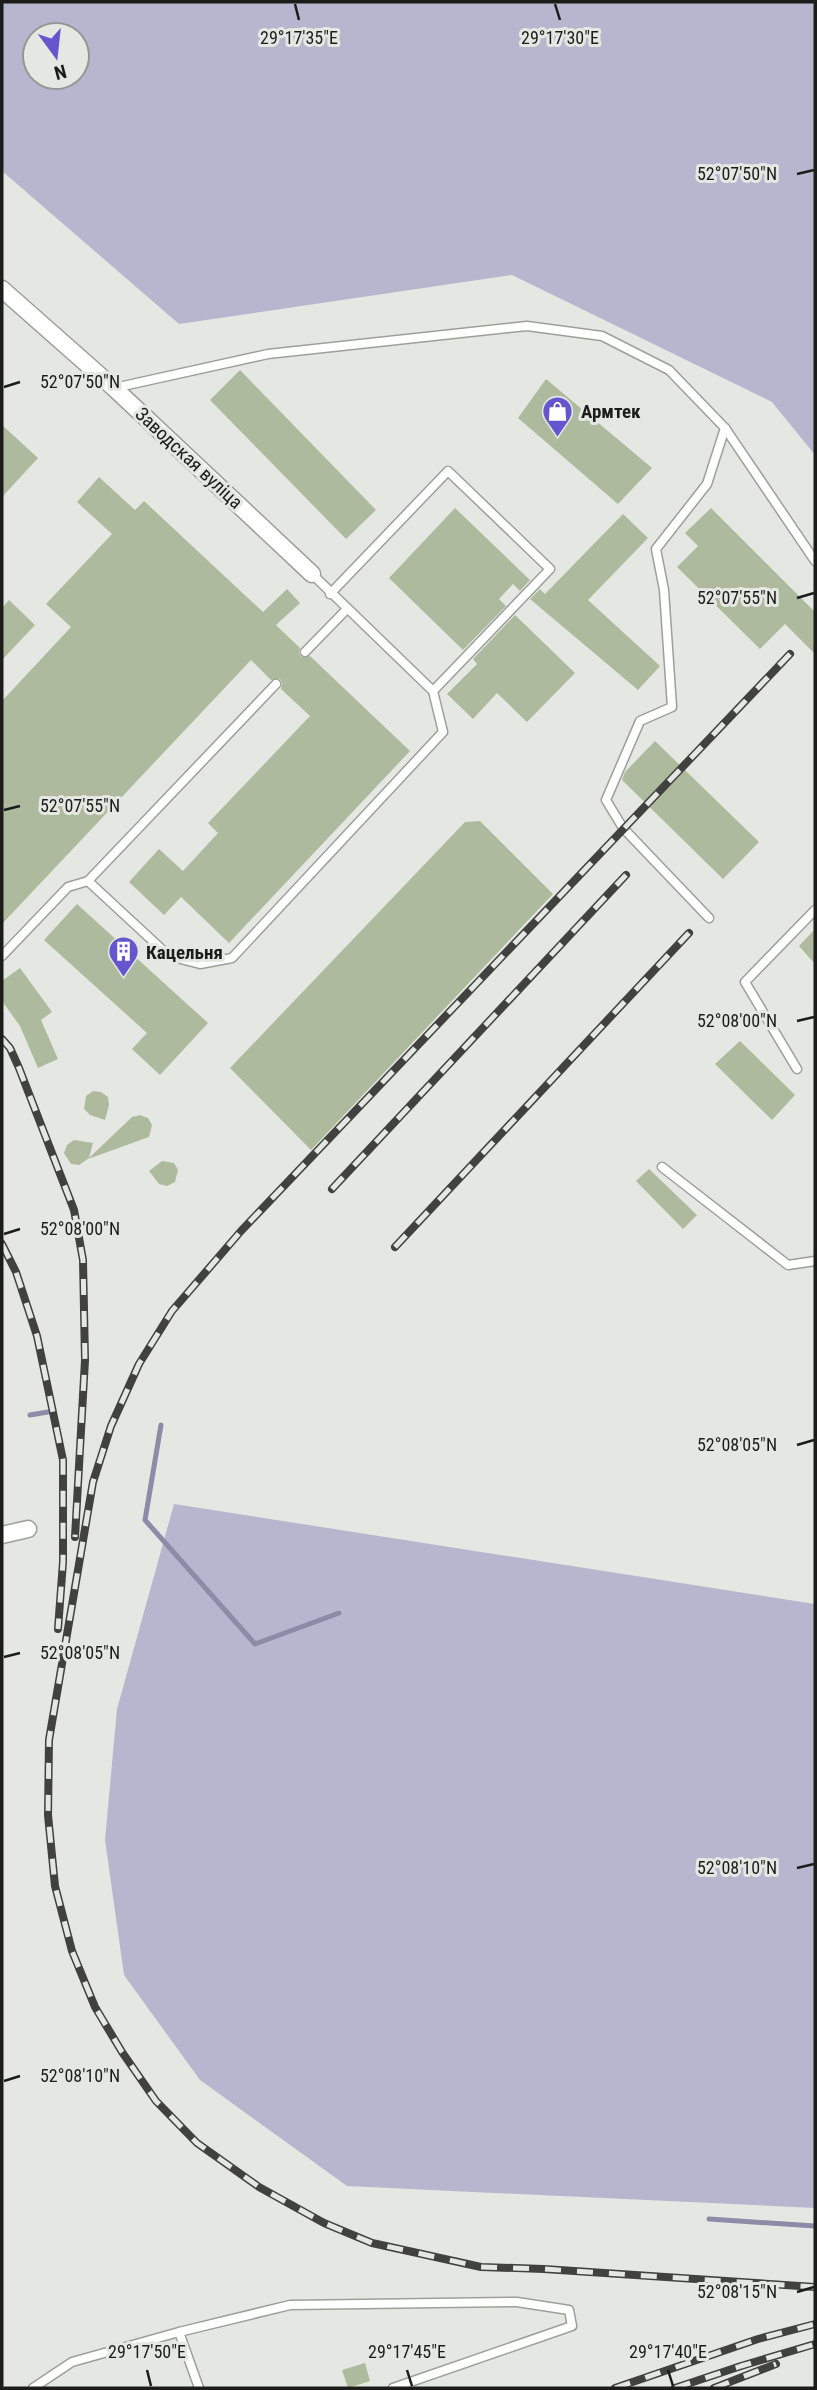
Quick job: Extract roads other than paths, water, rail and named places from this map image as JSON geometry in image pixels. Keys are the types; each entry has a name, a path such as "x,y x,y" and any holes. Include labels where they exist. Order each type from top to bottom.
{"street":[{"name":"Заводская вуліца","path":"2,289 114,388 312,574"},
{"path":"2,1535 28,1529"}],"lane":[{"path":"114,388 268,354 527,326 603,336 668,370 725,428 815,561"},
{"path":"709,918 623,828 606,800 640,721 673,707 664,590 656,549 707,484 725,428"},
{"path":"330,594 449,471 550,569 433,691"},
{"path":"88,881 169,956 200,964 232,958 443,732 433,691 312,574"},
{"path":"305,652 346,609"},
{"path":"2,956 68,887 88,881 276,684"},
{"path":"797,1069 745,982 815,909"},
{"path":"662,1167 788,1265 815,1261"},
{"path":"33,2388 72,2362 290,2305 517,2302 569,2310 572,2326 393,2388"},
{"path":"179,2332 199,2388"}],"waterway":[{"path":"30,1415 48,1412"},
{"path":"161,1425 145,1520 255,1644 339,1613"},
{"path":"709,2219 815,2226"}],"railway":[{"path":"790,654 241,1231 172,1311 139,1364 111,1426 93,1482 49,1740 48,1815 55,1886 72,1951 95,2007 156,2101 197,2143 259,2187 324,2223 372,2243 481,2267 815,2287"},
{"path":"332,1189 626,875"},
{"path":"395,1247 689,933"},
{"path":"2,1039 10,1048 19,1068 74,1210 83,1260 85,1360 75,1537"},
{"path":"2,1244 16,1272 37,1336 63,1460 63,1562 58,1629"},
{"path":"615,2388 758,2339 815,2324"},
{"path":"675,2388 815,2344"},
{"path":"714,2388 776,2364"}],"place":[{"name":"Армтек","path":"558,438"},
{"name":"Кацельня","path":"123,979"}]}
